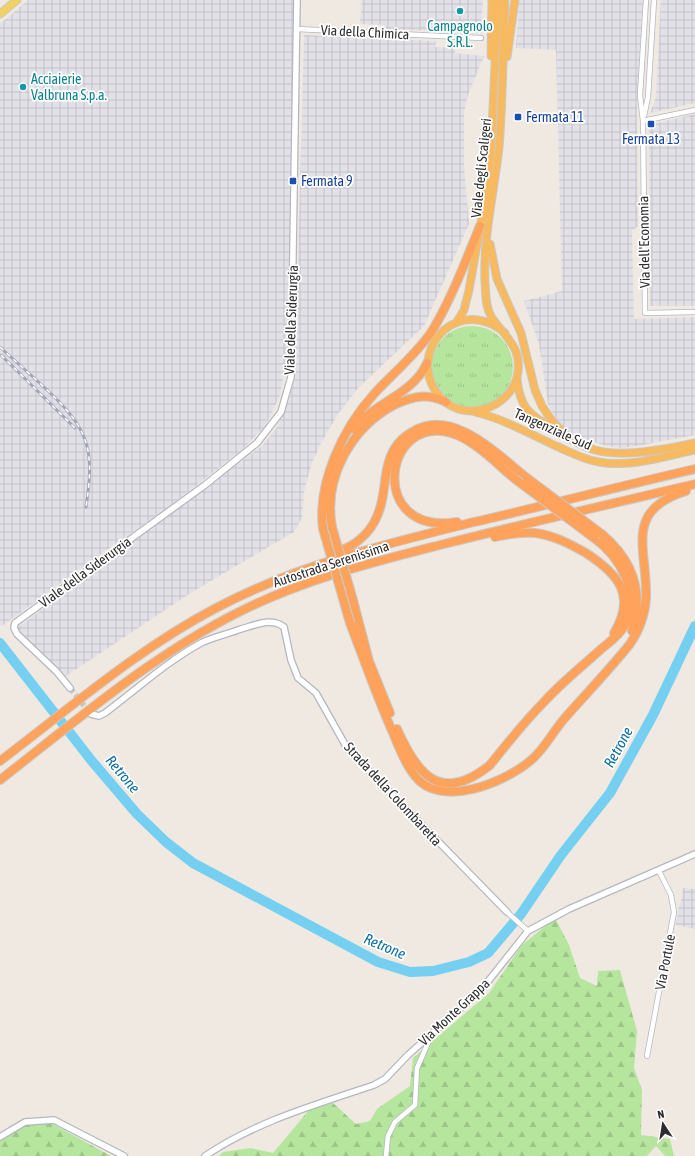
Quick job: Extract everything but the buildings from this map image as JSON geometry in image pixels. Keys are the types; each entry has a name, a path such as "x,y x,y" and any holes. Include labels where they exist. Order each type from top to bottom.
{"highway":[{"path":"492,0 492,119"},
{"name":"Viale degli Scaligeri","path":"498,0 491,150 484,226 485,274 487,305 491,316 505,333 514,345 518,356 517,378 509,393 498,404 487,409 473,411 453,406 446,402 432,385 427,363 432,345 436,338 448,327 456,323 474,320 483,321 494,325 505,333"},
{"name":"Viale degli Scaligeri","path":"456,323 464,310 470,290 499,146 505,0"},
{"path":"501,101 514,0"},
{"path":"484,226 497,279 521,333 534,390 552,421 569,438"},
{"path":"484,226 432,331 414,353 367,402 351,425 339,449 324,488 321,512 323,529 350,623 376,695 415,776 426,785 443,792 460,792 492,783 513,773 530,761 563,720 622,654 636,635 646,604 646,579 642,541 644,525 661,503 672,496 695,489"},
{"path":"339,449 358,424 369,414 416,381 427,363"},
{"name":"Tangenziale Sud","path":"517,378 518,392 522,404 529,413 569,438 596,450 610,452 655,450 695,443"},
{"path":"446,402 433,397 413,397 379,414 360,432 348,448 335,475 330,506 332,527 369,661 399,733 419,769 430,778 444,783 456,784 466,781 490,765 543,703 598,652 625,624 630,608 630,600 628,583 618,562 594,538 515,479 463,439 440,432 426,433 408,443 399,454 394,471 397,493 403,505 416,517 434,523 460,521 536,503 616,487"},
{"name":"Tangenziale Sud","path":"473,411 490,416 564,450 599,463 620,464 636,462 695,450"},
{"path":"216,608 234,595 264,580 347,549 362,538 371,527 379,512 387,469 393,452 402,440 417,429 439,424 458,428 475,438 602,534 614,545 633,578 638,595 635,621 622,654"},
{"name":"Autostrada Serenissima","path":"0,762 68,708 147,650 216,608 277,579 313,565 363,550 616,487 695,469"},
{"name":"Autostrada Serenissima","path":"0,780 144,668 217,623 287,590 371,563 695,484"},
{"path":"371,563 430,553 516,533 536,533 559,539 577,548 605,566 614,574 621,588 624,602 620,621 612,636 598,652"}],"main road":[{"path":"1,12 16,0"}],"street":[{"name":"Viale della Siderurgia","path":"70,688 58,672 17,634 14,628 15,623 205,485 257,443 281,412 291,377 297,0"},
{"name":"Via dell'Economia","path":"646,0 640,95 643,122 645,313 695,312"},
{"name":"Via dell'Economia","path":"643,122 648,97 654,0"},
{"name":"Via della Chimica","path":"297,29 481,38"},
{"path":"643,122 695,110"},
{"name":"Strada della Colombaretta","path":"91,714 99,716 105,713 166,666 202,643 257,624 278,622 284,627 291,660 298,678 316,693 347,748 507,912"},
{"name":"Via Monte Grappa","path":"205,1156 230,1139 274,1119 374,1085 385,1078 482,989 528,931 569,909 695,854"},
{"name":"Via Portule","path":"647,1056 674,912 670,895 659,871"},
{"path":"507,912 528,931"},
{"path":"386,1156 388,1136 395,1122 415,1105 417,1068 434,1032"},
{"path":"0,1137 25,1122 54,1120 124,1156"}],"shaded area":[{"path":"28,0 296,0 286,360 280,395 270,417 264,427 243,449 172,504 2,626 0,625 0,24"},
{"path":"362,0 483,0 481,33 387,29 383,25 360,24"},
{"path":"519,0 643,0 637,111 638,226 632,231 634,319 695,317 695,435 623,448 607,446 580,438 567,432 559,425 548,404 539,344 524,301 562,291 556,50 516,48"},
{"path":"661,0 695,0 695,103 650,113 656,97"},
{"path":"304,35 436,41 435,47 455,48 455,53 484,56 468,95 464,112 464,166 469,224 424,326 358,388 338,414 321,443 311,465 304,492 302,518 294,532 192,592 66,676 17,628 262,446 276,429 289,400 295,377"},
{"path":"695,114 695,306 650,306 649,125"},
{"path":"683,888 695,889 695,929 676,925"}],"green space":[{"path":"472,326 488,329 501,338 510,351 513,367 510,383 501,396 488,405 472,408 456,405 443,396 434,383 431,367 434,351 443,338 456,329"},
{"path":"555,918 569,945 580,978 597,986 598,971 620,970 637,1031 634,1068 642,1090 641,1135 670,1139 674,1156 665,1156 656,1146 647,1156 219,1156 223,1152 250,1148 273,1153 309,1110 333,1103 356,1124 370,1121 377,1109 410,1086 413,1058 489,993 522,945"},
{"path":"26,1123 51,1123 111,1156 0,1156 0,1140"}],"waterway":[{"name":"Retrone","path":"0,643 91,760 137,814 166,842 193,863 378,962 410,972 433,971 469,962 488,953 521,914 561,855 610,793 653,715 695,626"}],"tunnel":[{"path":"70,688 90,713"}],"railway":[{"path":"0,347 60,402 80,428 89,454 89,487 86,507"},
{"path":"1,355 75,428"}],"place":[{"name":"Campagnolo S.R.L.","path":"460,11"},
{"name":"Acciaierie Valbruna S.p.a.","path":"23,87"},
{"name":"Fermata 11","path":"518,117"},
{"name":"Fermata 13","path":"651,124"},
{"name":"Fermata 9","path":"293,181"}]}
